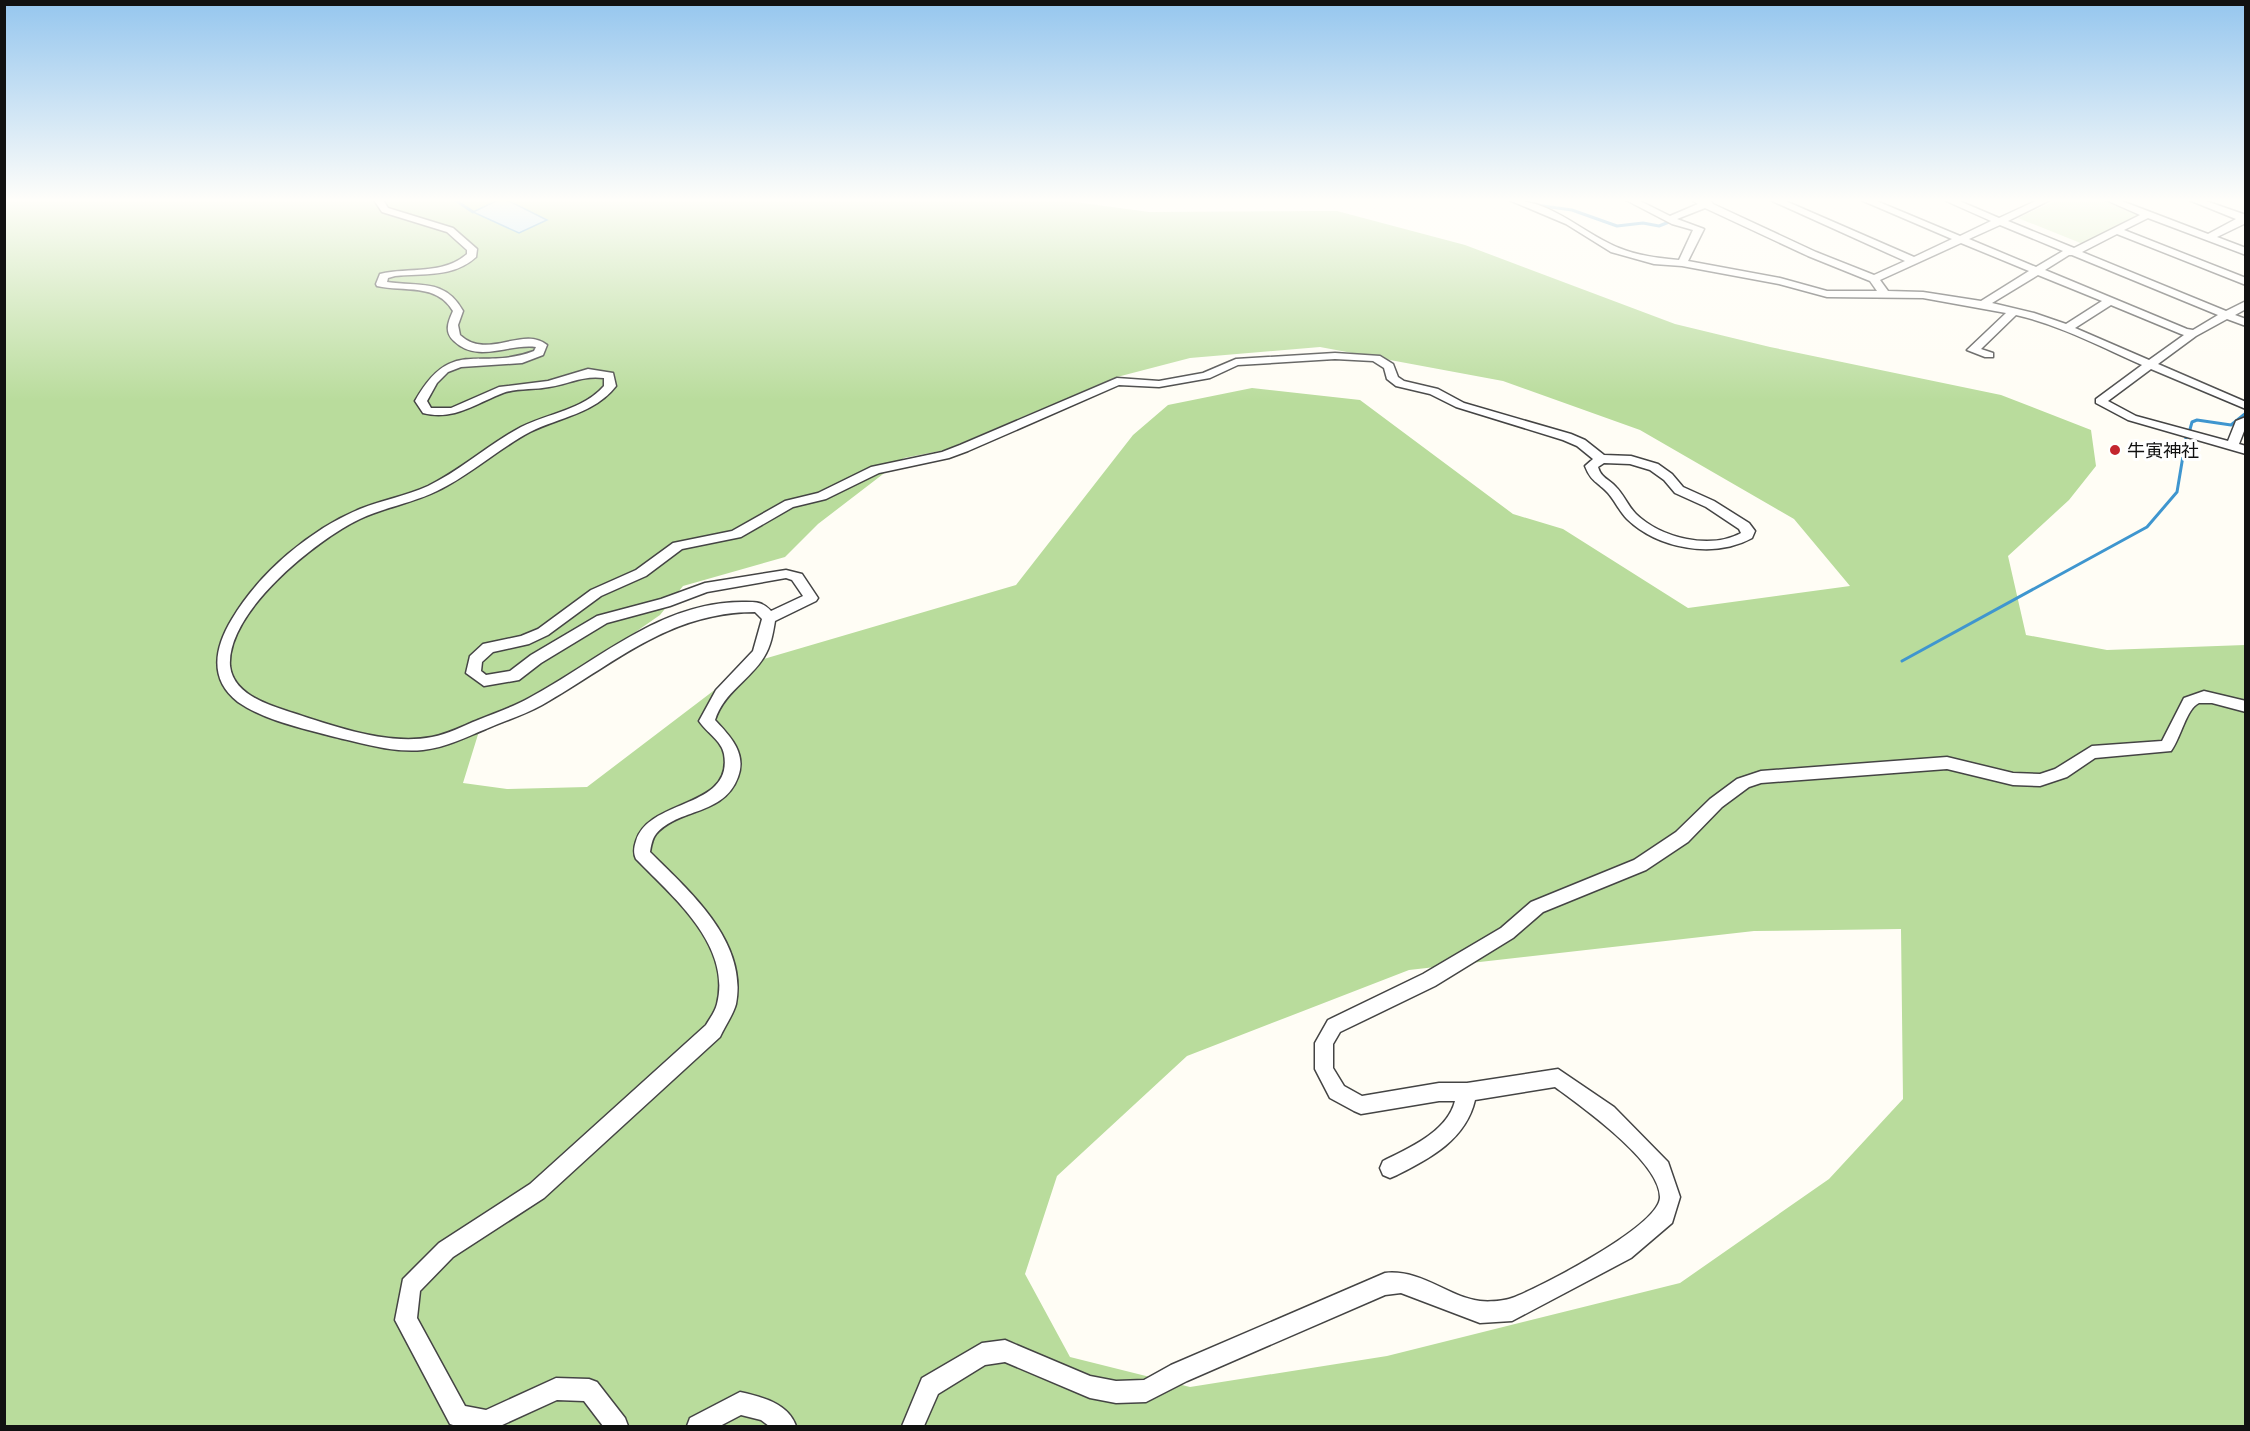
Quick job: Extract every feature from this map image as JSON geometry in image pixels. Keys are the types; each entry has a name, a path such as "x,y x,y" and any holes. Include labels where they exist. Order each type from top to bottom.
{"street":[{"path":"456,267 440,270 393,272 384,276 381,284 433,289 448,297 455,303 458,311 451,328 453,335 475,348 488,350 530,343 542,345 539,353 525,358 460,363 443,369 430,383 421,401 427,411 439,413 454,411 502,389 549,384 588,372 609,375 610,386 594,402 530,428 440,484 347,520 287,564 263,587 248,606 224,651 223,670 230,687 248,703 271,711 388,743 423,744 461,733 543,698 620,647 669,624 732,607 746,606 759,607 769,618"},
{"path":"1704,267 1780,280 1827,294 1923,295 2014,311 2067,328 2246,406"},
{"path":"1844,267 1874,279 1884,294"},
{"path":"1874,279 1898,267"},
{"path":"2027,267 2192,333"},
{"path":"1983,304 2042,267"},
{"path":"2108,267 2246,323"},
{"path":"2208,267 2246,282"},
{"path":"2067,328 2110,301"},
{"path":"2246,304 2192,333 2152,364 2100,398 2101,403 2132,418 2246,450"},
{"path":"1989,355 1973,350 2014,311"},
{"path":"769,618 811,598 792,574 705,588 665,603 602,619 556,645 514,676 503,680 484,681 473,673 475,660 488,648 524,640 543,632 596,593 641,573 678,546 736,534 789,504 822,496 875,470 945,455 964,448 1117,381 1159,384 1206,376 1236,362 1341,356 1376,358 1389,366 1393,379 1400,384 1434,391 1460,405 1567,437 1581,443 1601,459 1631,460 1654,467 1679,489 1710,504 1744,526 1748,531 1747,535 1738,540 1695,545 1662,537 1632,517 1611,489 1591,472 1591,466 1601,459"},
{"path":"2232,447 2240,424 2246,420"},
{"path":"617,1426 589,1390 556,1389 487,1421 458,1416 406,1320 410,1287 446,1250 537,1191 713,1031 727,1003 724,964 719,944 709,926 642,854 644,838 654,826 708,802 723,789 733,771 732,752 707,721 717,696 757,657 765,640 769,618"},
{"path":"913,1426 930,1386 982,1354 1005,1351 1090,1388 1123,1392 1146,1391 1179,1373 1385,1284 1401,1282 1480,1312 1512,1310 1624,1251 1665,1216 1670,1197 1661,1169 1606,1114 1558,1078 1546,1078 1467,1092 1439,1092 1361,1105 1337,1092 1324,1069 1324,1043 1334,1026 1430,980 1507,933 1537,907 1640,865 1682,837 1716,803 1743,783 1761,777 1947,763 2013,779 2040,780 2061,773 2092,752 2166,747 2173,739 2185,704 2195,697 2219,698 2246,707"},
{"path":"1390,1168 1428,1148 1455,1125 1465,1108 1467,1092"},
{"path":"698,1426 740,1403 767,1410 785,1426"}],"green space":[{"path":"5,267 1523,267 1675,324 1770,347 2001,395 2091,430 2096,466 2069,500 2008,556 2026,635 2107,650 2245,645 2245,1426 5,1426","holes":["1320,347 1503,381 1640,430 1794,519 1850,586 1688,608 1563,529 1513,514 1360,400 1252,388 1168,405 1133,435 1016,585 750,663 587,787 507,789 463,783 480,728 562,683 660,615 683,586 785,557 818,524 904,458 945,450 1117,377 1190,358","1901,929 1903,1099 1829,1179 1680,1283 1387,1356 1190,1387 1070,1357 1025,1274 1057,1176 1187,1056 1409,970 1754,931"]}],"waterway":[{"path":"2189,433 2192,422 2197,420 2231,425 2246,413"},
{"path":"1902,661 2147,527 2177,492 2186,438"}],"place":[{"name":"牛寅神社","path":"2115,450"}]}
